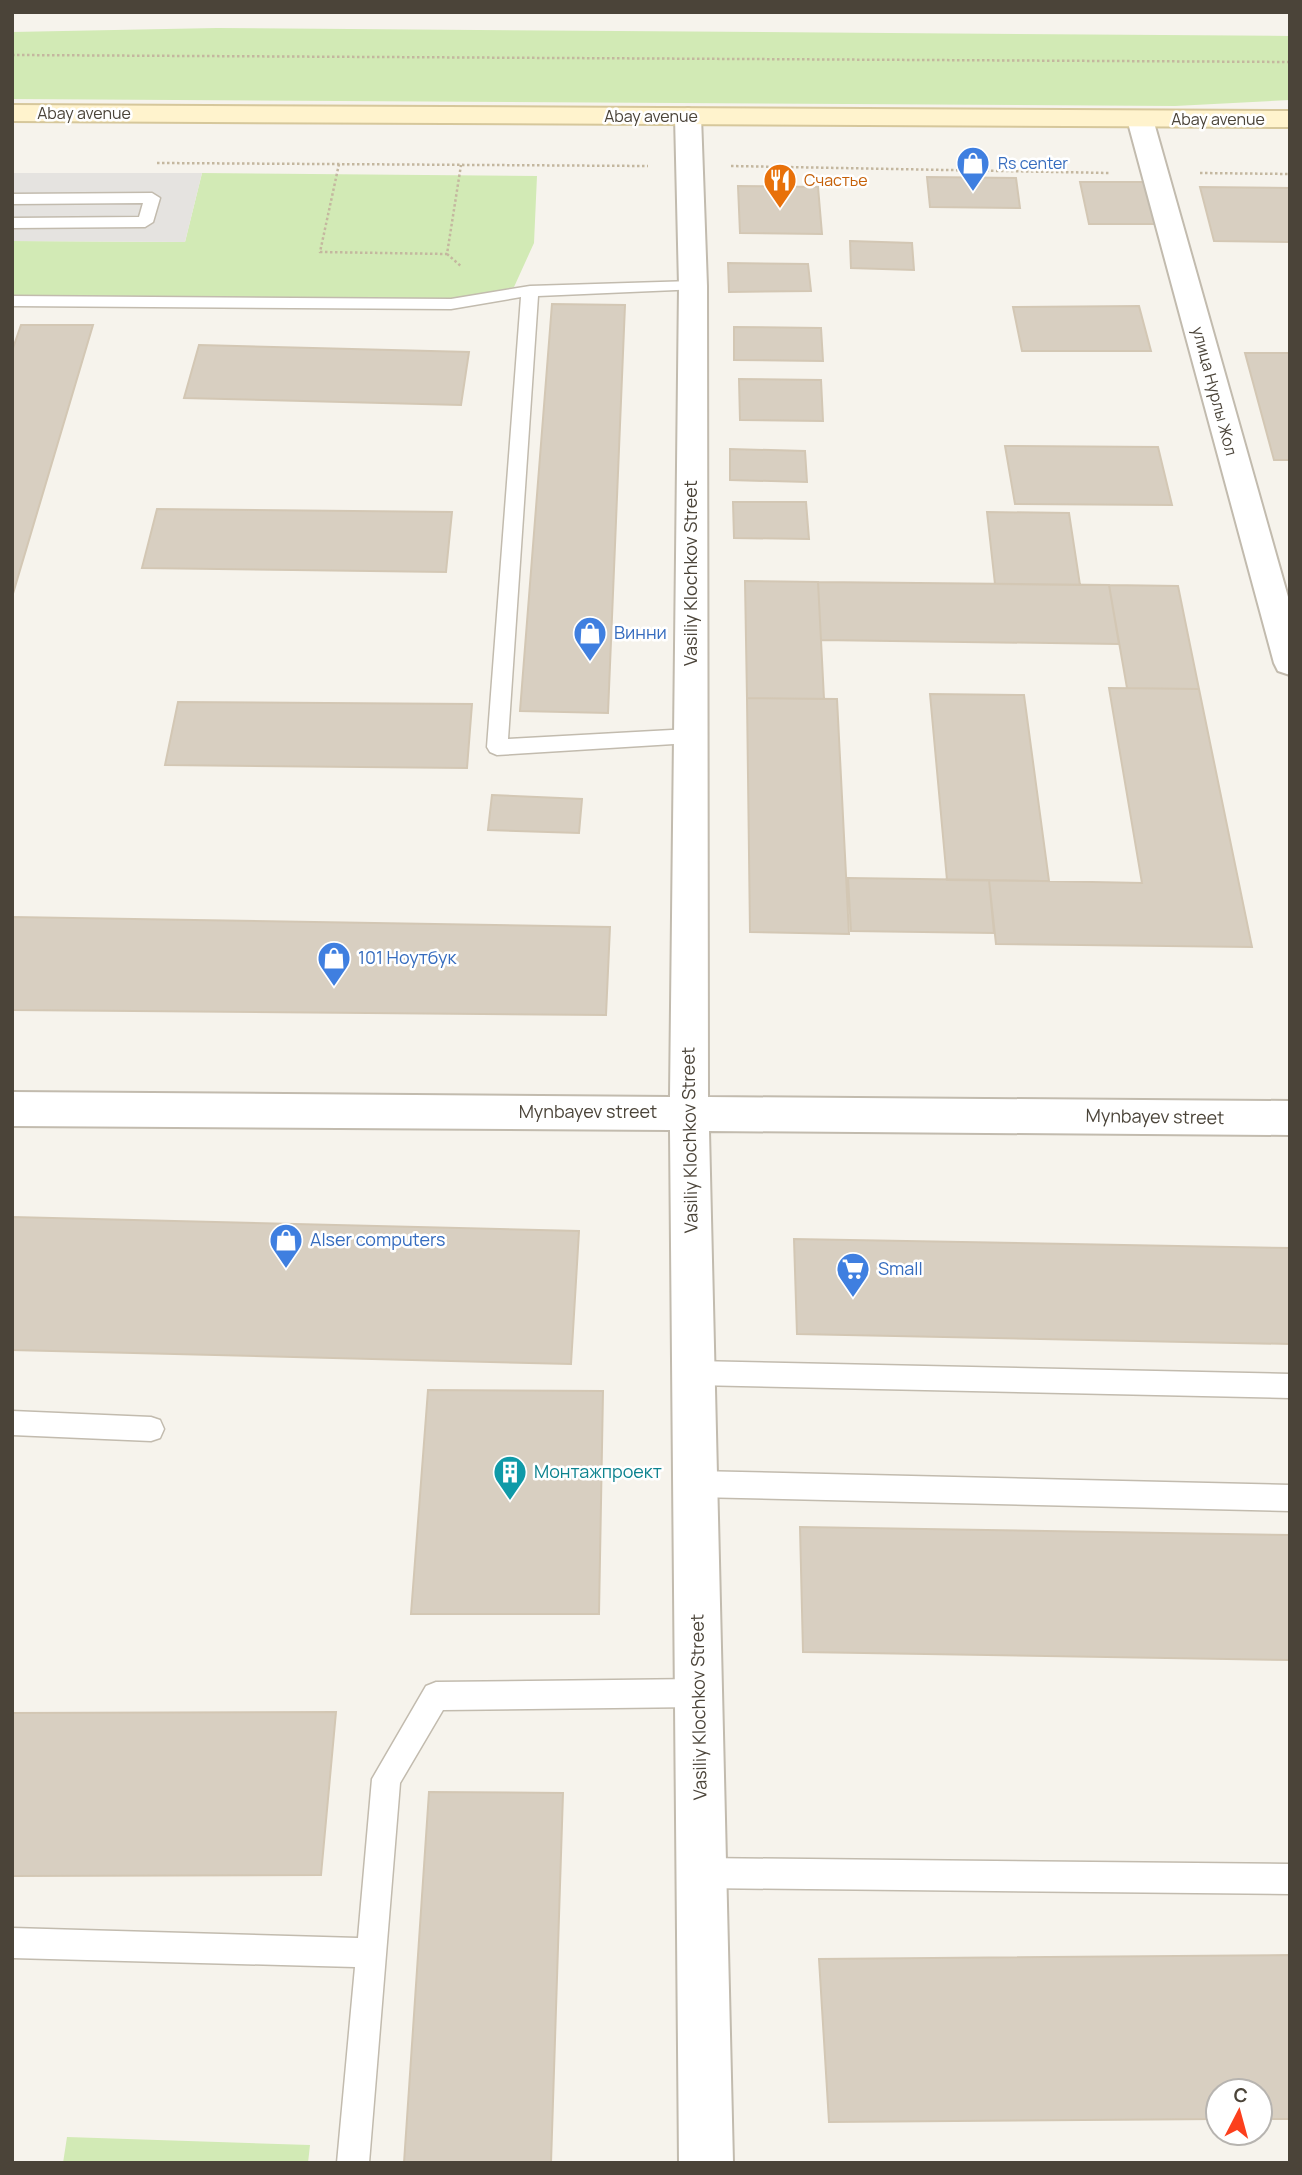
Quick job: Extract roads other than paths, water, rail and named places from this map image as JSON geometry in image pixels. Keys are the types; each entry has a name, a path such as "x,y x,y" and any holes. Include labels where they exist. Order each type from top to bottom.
{"main road":[{"name":"Abay avenue","path":"12,113 1290,119"}],"street":[{"name":"Vasiliy Klochkov Street","path":"688,116 693,286 689,1113 706,2163"},
{"name":"улица Нурлы Жол","path":"1140,119 1290,663"},
{"name":"Mynbayev street","path":"12,1109 1290,1118"}],"lane":[{"path":"12,199 152,198 145,222 12,223"},
{"path":"12,302 451,304 530,291 693,286"},
{"path":"530,291 497,747 690,736"},
{"path":"695,1373 1290,1386"},
{"path":"12,1423 151,1429"},
{"path":"695,1484 1290,1498"},
{"path":"354,2163 386,1779 436,1696 698,1693"},
{"path":"701,1873 1290,1879"},
{"path":"12,1943 372,1953"}],"place":[{"name":"Rs center","path":"973,193"},
{"name":"Счастье","path":"780,210"},
{"name":"Винни","path":"590,663"},
{"name":"101 Ноутбук","path":"334,988"},
{"name":"Alser computers","path":"286,1270"},
{"name":"Small","path":"853,1299"},
{"name":"Монтажпроект","path":"510,1502"}]}
